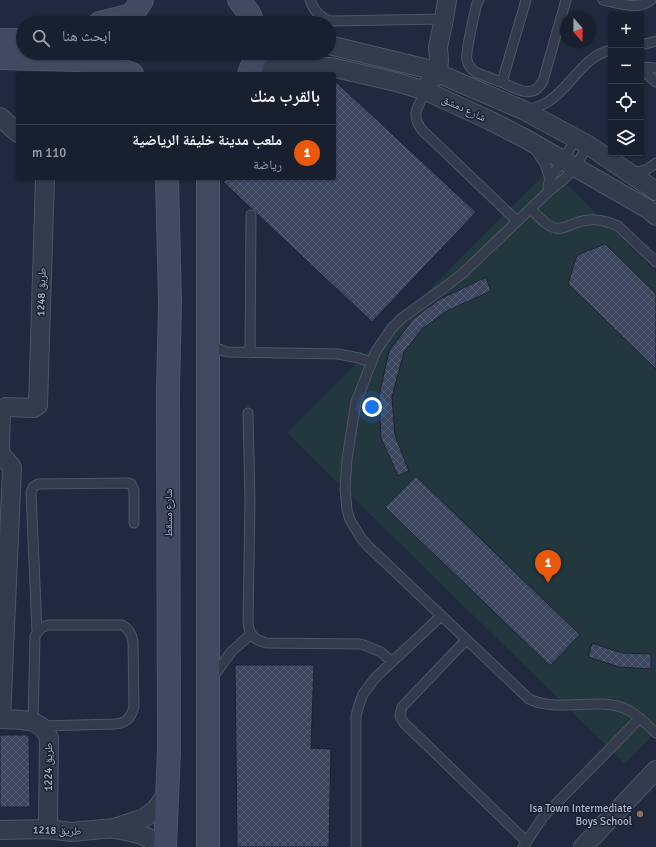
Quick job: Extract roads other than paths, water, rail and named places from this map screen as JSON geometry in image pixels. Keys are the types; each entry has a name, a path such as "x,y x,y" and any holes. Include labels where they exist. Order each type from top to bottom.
{"street":[{"path":"396,82 421,82 438,74 438,46 447,0"},
{"path":"124,16 134,13"},
{"path":"0,27 16,28"},
{"path":"0,55 16,45"},
{"name":"شارع دمشق","path":"336,46 428,69 523,110 582,141 656,191"},
{"path":"413,65 420,57 438,46"},
{"path":"0,55 16,56"},
{"path":"76,60 101,63 126,72"},
{"path":"127,60 131,72"},
{"path":"251,72 254,60"},
{"name":"شارع دمشق","path":"257,72 288,67 331,67 396,82 426,91 526,139 648,209 656,216"},
{"path":"0,117 16,131"},
{"name":"طريق 1248","path":"2,401 6,407 34,408 38,405 45,180"},
{"name":"شارع مسقط","path":"165,847 169,750 168,390 170,303 168,180"},
{"path":"208,180 208,847"},
{"path":"2,401 0,451 12,468 5,507 1,719 37,724"},
{"name":"طريق 1224","path":"37,724 47,734 49,739 48,829"},
{"path":"583,847 656,770"},
{"name":"طريق 1218","path":"0,830 48,829 71,840 144,818 156,809 166,795"},
{"name":"طريق 1218","path":"114,828 143,835 153,840 160,847"}],"lane":[{"path":"310,0 316,12 320,16"},
{"path":"480,0 476,6 467,60 470,68 526,92 531,92 540,86 543,81 566,0"},
{"path":"502,82 526,0"},
{"path":"603,0 634,6 641,6 651,0"},
{"path":"336,21 444,19"},
{"path":"644,44 656,41"},
{"path":"523,110 537,108 551,100 591,59 608,51"},
{"path":"644,68 656,68"},
{"path":"644,71 656,82"},
{"path":"426,91 415,111 416,119 422,130 517,221"},
{"path":"526,139 537,150 545,164 550,179"},
{"path":"582,141 569,163 564,179 548,192 463,273 402,318 383,340 370,362 356,402 347,459 345,489 347,510 354,528 361,538 529,699 536,703 548,705 614,705 631,712 656,732"},
{"path":"548,192 550,179 569,163 582,141"},
{"path":"630,174 646,170 656,163"},
{"path":"530,209 556,229 565,228 585,220 602,220 611,223 618,226 656,262"},
{"path":"250,353 251,215"},
{"path":"208,340 216,348 227,352 338,354 359,358 370,362"},
{"path":"248,413 250,501 248,623 251,634 255,639 266,643 361,644 381,652 392,662"},
{"path":"37,631 48,625 122,625 130,632 133,642 134,707 132,714 127,720 122,724 37,724 35,636 37,631 31,492 33,487 38,484 128,483 131,484 134,490 134,523"},
{"path":"356,847 356,728 359,705 363,694 376,677 441,616"},
{"path":"208,686 214,674 226,657 251,634"},
{"path":"466,640 402,707 400,716 404,723 525,844 543,817 640,718"}],"place":[{"name":"ملعب مدينة خليفة الرياضية","path":"548,583"},
{"name":"Isa Town Intermediate Boys School","path":"640,814"}]}
